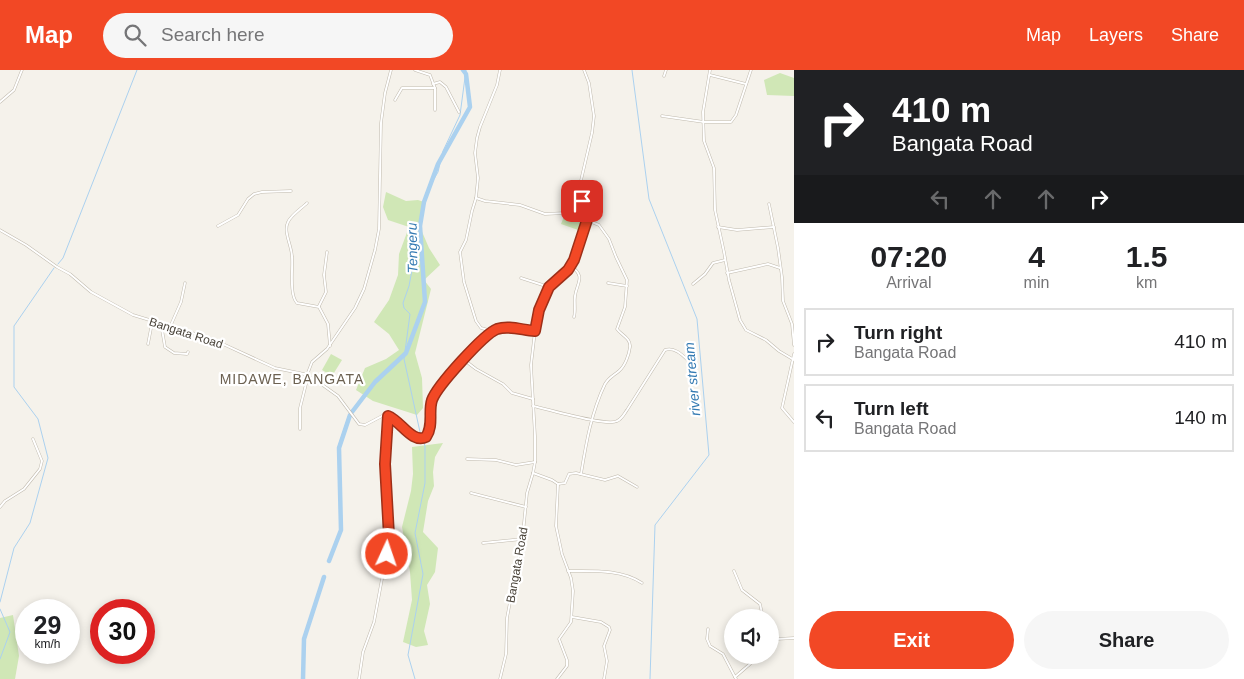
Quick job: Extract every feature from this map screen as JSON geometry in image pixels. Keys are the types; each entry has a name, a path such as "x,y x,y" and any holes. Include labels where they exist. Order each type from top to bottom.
{"street":[{"path":"0,102 14,90 22,70"},
{"path":"300,429 300,408 312,362 330,346 351,316 361,296 378,238 381,193 380,135 384,99 391,70"},
{"path":"415,70 429,73 435,88 435,110"},
{"path":"492,331 482,328 476,321 464,282 460,251 466,240 476,198 478,178 476,146 480,126 497,84 500,70"},
{"path":"584,70 590,89 594,116 579,189 587,220"},
{"path":"664,76 666,70"},
{"path":"710,70 704,101 704,142 714,168 714,206 727,273 740,320 744,328 749,332 766,340 793,360"},
{"path":"662,116 704,122 733,121 751,70"},
{"path":"710,75 746,84"},
{"path":"433,84 440,82 444,85 459,112"},
{"path":"395,100 402,88 435,88"},
{"path":"218,226 238,215 248,199 254,194 291,191"},
{"path":"476,198 485,201 520,205 545,214 561,213 598,225 609,239 627,277 623,313 617,329 628,340 630,347 622,368 609,378 605,384 587,438 581,474"},
{"path":"307,203 289,220 287,225 292,255 294,297 297,303 318,306"},
{"path":"769,204 780,268 783,301 792,324 794,345"},
{"name":"Bangata Road","path":"500,679 506,654 507,618 522,539 527,493 535,462 531,365 535,331 539,310 549,287 571,266 587,220"},
{"path":"718,227 737,230 774,228"},
{"name":"Bangata Road","path":"0,230 70,274 94,294 133,315 212,339 275,368 307,376 322,383 338,396 359,424 366,424 380,415 388,416"},
{"path":"318,306 326,292 324,275 327,252"},
{"path":"693,284 705,274 713,263 725,260"},
{"path":"727,273 768,264 780,268"},
{"path":"571,266 578,272 580,278 574,298 574,318"},
{"path":"521,278 549,287"},
{"path":"170,327 181,302 184,283"},
{"path":"608,283 627,286"},
{"path":"318,306 328,324 330,346"},
{"path":"148,344 152,322"},
{"path":"161,324 165,347 174,353 186,354 188,352"},
{"path":"359,679 363,652 376,612 389,541 385,472 388,416 414,437 421,439 426,437 430,429 433,398 463,359 482,339 492,331 505,327 535,331"},
{"path":"533,406 592,420 612,422 621,418 667,349 675,350 693,365"},
{"path":"794,354 782,408 794,422"},
{"path":"463,359 503,384 512,393 532,400"},
{"path":"0,508 5,501 24,489 40,469 42,462 33,439"},
{"path":"467,459 496,460 516,464 535,462"},
{"path":"533,473 558,484 565,483 569,474 581,474 605,480 618,476 637,487"},
{"path":"557,679 568,664 559,639 570,626 573,591 556,526 558,484"},
{"path":"471,493 526,507"},
{"path":"483,543 522,539"},
{"path":"734,571 742,590 760,604 761,609"},
{"path":"568,572 622,574 642,583"},
{"path":"572,617 601,622 610,627 604,646 607,661 604,679"},
{"path":"708,629 707,639 710,646 723,654 735,678 750,664"},
{"path":"779,640 794,638"}],"green space":[{"path":"780,73 794,78 794,96 767,95 764,80"},
{"path":"386,192 406,201 418,200 424,202 420,227 429,248 440,265 424,280 431,289 415,353 422,378 423,408 417,415 373,401 356,390 365,368 386,359 399,350 389,334 374,322 389,300 398,275 399,254 409,227 388,220 383,207"},
{"path":"565,214 585,221 581,231 561,224"},
{"path":"331,354 342,360 332,376 322,370"},
{"path":"443,443 435,457 434,486 428,501 423,532 438,548 435,572 427,585 430,604 424,631 428,645 416,647 403,642 412,600 410,572 402,527 411,491 413,474 412,447"},
{"path":"13,615 15,664 18,664 15,679 0,679 0,618"}],"waterway":[{"path":"58,264 63,258 137,70"},
{"name":"Tengeru","path":"352,412 375,382 406,353 425,302 420,226 424,202 438,164 470,107 466,74 463,70"},
{"name":"Tengeru","path":"421,222 426,193 438,172 443,151 460,115 466,70"},
{"name":"river stream","path":"632,70 649,199 697,319 709,455 655,525 650,679"},
{"path":"415,679 408,655 423,574 415,533 425,483 425,446 420,432 404,359 410,314 404,308 403,303 409,286 418,238"},
{"path":"0,602 14,548 30,523 48,458 38,419 14,387 14,326 54,268"},
{"name":"Tengeru","path":"329,561 341,530 339,448 350,415"},
{"name":"Tengeru","path":"303,679 304,639 324,577"},
{"path":"0,609 10,632 0,659"}],"district":[{"name":"MIDAWE, BANGATA","path":"292,379"}],"route":[{"path":"387,554 389,536 385,464 388,416 414,437 423,439 430,429 433,398 455,368 482,339 492,331 505,327 535,331 539,310 549,287 568,270 574,260 587,220 582,201"}]}
